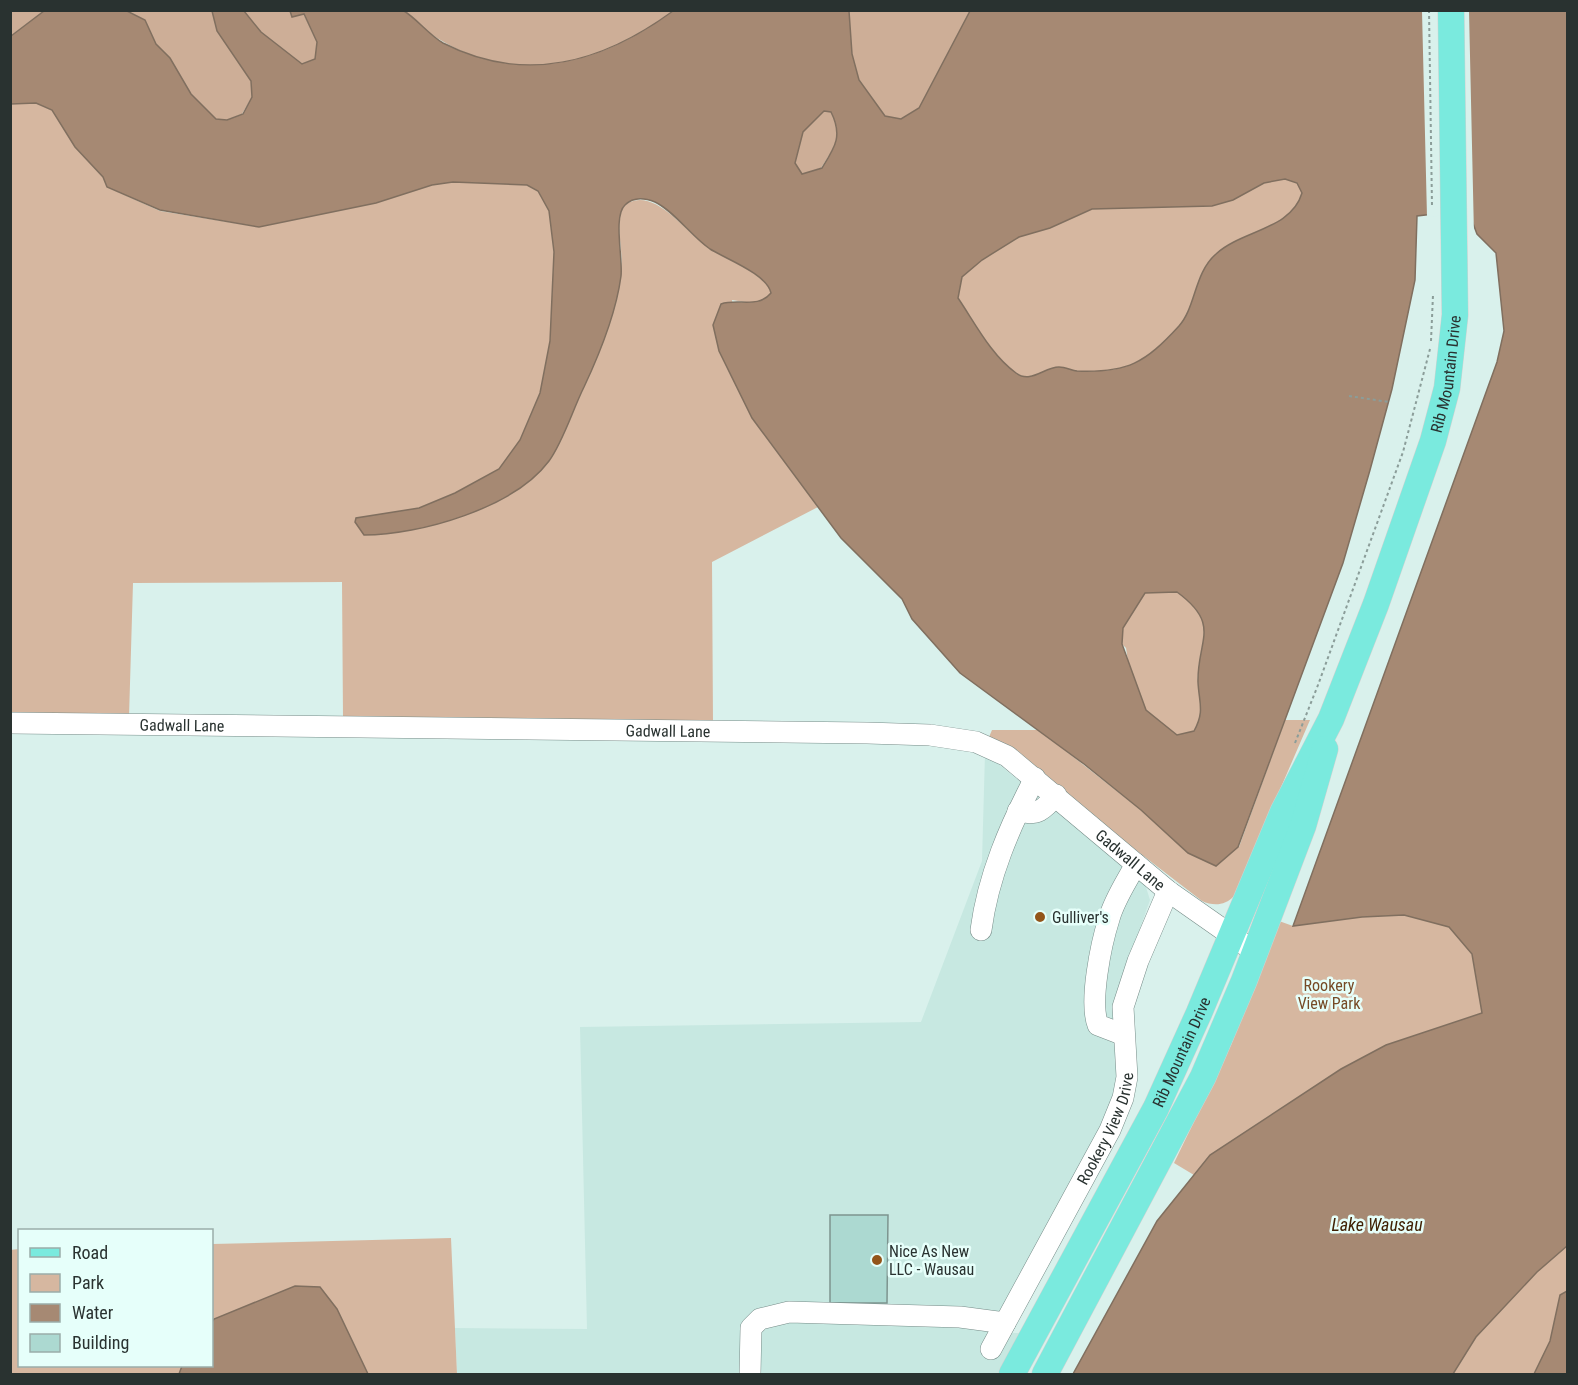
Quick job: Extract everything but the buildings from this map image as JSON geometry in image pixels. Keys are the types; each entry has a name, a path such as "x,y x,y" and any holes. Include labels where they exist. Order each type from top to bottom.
{"main road":[{"name":"Rib Mountain Drive","path":"1012,1374 1156,1108 1283,812 1331,719 1376,604 1440,420 1454,338 1451,10"},
{"name":"Rib Mountain Drive","path":"1044,1374 1203,1077 1255,952 1316,791 1331,719"}],"street":[{"name":"Gadwall Lane","path":"10,723 930,735 985,745 1007,756 1168,891 1255,952"},
{"path":"981,930 985,899 1018,811 1035,778"},
{"path":"1018,811 1028,814 1043,811 1056,795"},
{"path":"1124,1035 1098,1026 1094,1016 1099,968 1109,917 1136,864"},
{"name":"Rookery View Drive","path":"991,1349 1110,1130 1123,1098 1126,1077 1123,1007 1138,961 1168,891"},
{"path":"750,1374 751,1328 760,1319 772,1315 808,1312 960,1317 1005,1323"}],"path":[{"path":"1429,10 1432,212"},
{"path":"1291,751 1326,664 1412,424 1430,348 1434,287"},
{"path":"1349,396 1389,402"}],"shaded area":[{"path":"11,11 44,11 11,36"},
{"path":"127,11 212,11 217,31 251,81 252,97 242,114 227,120 216,119 191,94 170,58 156,44 145,20"},
{"path":"244,11 290,11 292,17 303,13 317,42 316,59 302,64 261,32"},
{"path":"404,11 673,11 648,28 606,50 562,64 520,67 477,57 456,48 436,38"},
{"path":"849,11 970,11 919,108 901,119 885,116 859,80 852,54"},
{"path":"824,111 831,112 835,120 836,141 821,168 802,174 795,163 803,132"},
{"path":"985,753 1145,884 1150,900 1124,974 1118,1066 1112,1105 991,1333 1025,1333 1002,1374 457,1374 455,1328 587,1329 580,1027 921,1022 982,861"}],"green space":[{"path":"36,103 52,110 75,147 103,177 107,187 160,211 259,227 376,203 432,185 453,182 528,185 538,191 549,211 554,252 550,341 540,393 520,440 499,469 455,493 419,508 356,518 364,535 530,480 619,276 622,258 620,216 628,203 638,200 657,205 676,218 707,246 760,278 771,293 767,297 753,302 732,300 752,418 818,507 712,562 713,723 343,718 342,582 133,583 129,717 11,714 11,104"},
{"path":"1285,179 1297,183 1302,193 1288,215 1216,254 1203,271 1189,309 1179,326 1156,349 1134,363 1110,370 1077,371 1059,367 1035,375 1020,375 1011,370 994,352 958,298 962,277 982,260 1019,237 1050,228 1092,209 1212,206 1233,200 1264,183"},
{"path":"1177,592 1199,614 1204,634 1198,682 1199,718 1194,731 1177,735 1146,710 1129,668 1126,648 1122,644 1123,628 1145,593"},
{"path":"1285,720 1310,720 1234,896 1227,902 1219,904 1202,901 989,737 992,730 1039,730 1141,810 1188,853 1239,847"},
{"name":"Rookery View Park","path":"1404,915 1449,927 1472,954 1482,1013 1386,1045 1341,1069 1210,1155 1194,1175 1174,1163 1231,1045 1279,921 1293,926 1362,917"},
{"path":"451,1238 457,1374 11,1374 10,1250 18,1249 18,1367 213,1367 213,1244"},
{"path":"1567,1246 1567,1291 1560,1296 1550,1341 1534,1374 1453,1374 1476,1337 1537,1272"}],"water":[{"name":"Lake Wausau","path":"386,10 404,11 443,43 474,56 504,63 533,65 562,62 591,55 619,44 673,11 849,11 852,54 859,80 885,116 901,119 919,108 970,11 1567,11 1567,1246 1537,1272 1476,1337 1453,1374 1073,1374 1157,1221 1210,1155 1341,1069 1386,1045 1482,1013 1472,954 1449,927 1404,915 1362,917 1293,926 1497,362 1504,331 1496,253 1477,234 1468,210 1417,216 1415,280 1392,389 1343,563 1238,847 1216,866 1188,853 1141,810 1084,764 960,673 912,619 902,599 841,538 752,418 719,351 713,325 721,304 760,301 771,293 768,286 754,273 703,244 662,206 639,199 628,202 621,210 619,228 621,276 607,333 563,435 549,461 533,478 513,492 464,516 412,530 364,535 355,522 356,518 419,508 455,493 499,469 520,440 540,393 550,341 554,252 549,211 538,191 527,185 453,182 432,185 376,203 259,227 160,210 107,187 103,177 75,147 52,110 36,103 11,104 11,36 44,11 127,11 145,20 156,44 170,58 191,94 216,119 227,120 243,114 252,97 251,81 217,31 212,11 244,11 261,32 302,64 315,59 317,42 304,14 292,17 290,11","holes":["824,111 831,112 835,120 837,135 834,147 822,168 802,174 795,163 803,132","1285,179 1297,183 1302,193 1288,215 1216,254 1203,271 1189,309 1179,326 1156,349 1134,363 1110,370 1095,371 1077,371 1059,367 1032,376 1022,376 1007,366 991,348 958,298 962,277 982,260 1019,237 1050,228 1092,209 1212,206 1233,200 1264,183","1177,592 1191,604 1203,624 1204,634 1198,682 1200,712 1194,731 1177,735 1146,710 1122,644 1123,628 1145,593"]},
{"path":"295,1286 320,1287 337,1309 368,1374 179,1374 182,1367 213,1367 214,1319"},
{"path":"1567,1291 1567,1374 1534,1374 1550,1341 1560,1295"}],"pier":[{"path":"1422,11 1469,11 1474,235 1466,213 1427,217"}],"place":[{"name":"Gulliver's","path":"1040,917"},
{"name":"Nice As New LLC - Wausau","path":"877,1260"}]}
